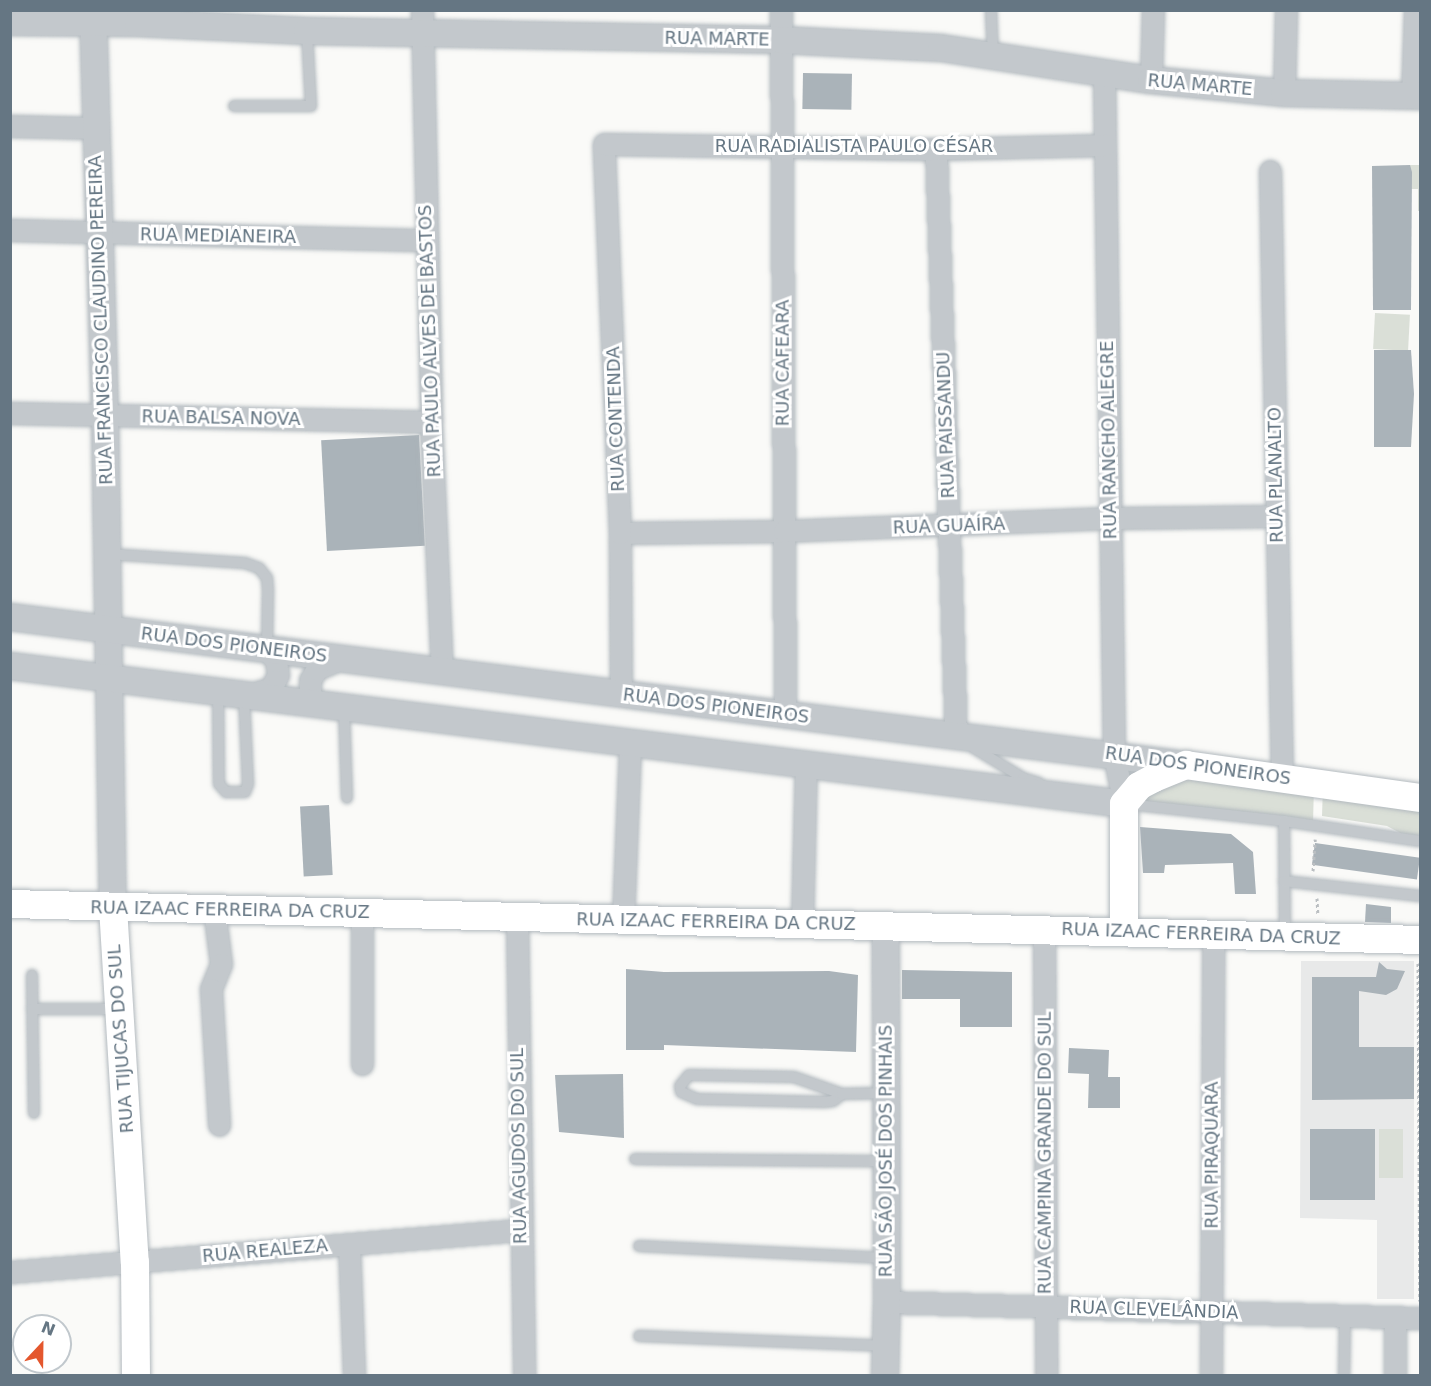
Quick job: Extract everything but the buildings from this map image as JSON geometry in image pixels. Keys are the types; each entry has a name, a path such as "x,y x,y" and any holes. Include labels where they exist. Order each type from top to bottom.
{"main road":[{"name":"RUA DOS PIONEIROS","path":"1186,765 1420,798"},
{"path":"1124,804 1139,786 1186,765"},
{"name":"RUA RANCHO ALEGRE","path":"1124,804 1124,932"},
{"name":"RUA IZAAC FERREIRA DA CRUZ","path":"10,904 1419,940"},
{"name":"RUA TIJUCAS DO SUL","path":"113,907 135,1262 136,1376"}],"street":[{"name":"RUA CAFEARA","path":"781,10 785,715"},
{"path":"1151,80 1153,10"},
{"path":"1284,93 1286,10"},
{"path":"1415,10 1416,96"},
{"name":"RUA MARTE","path":"10,22 94,17 307,31 422,22 941,48 1104,75 1151,80 1284,93 1416,96"},
{"name":"RUA FRANCISCO CLAUDINO PEREIRA","path":"94,17 109,629"},
{"name":"RUA PAULO ALVES DE BASTOS","path":"422,22 431,422 442,672"},
{"name":"RUA RANCHO ALEGRE","path":"1104,75 1114,755 1124,804"},
{"path":"10,126 95,128"},
{"name":"RUA RADIALISTA PAULO CÉSAR","path":"604,144 936,148 1105,145"},
{"name":"RUA CONTENDA","path":"604,144 620,533 621,694"},
{"name":"RUA PAISSANDU","path":"936,148 956,737"},
{"name":"RUA PLANALTO","path":"1270,171 1282,778"},
{"name":"RUA MEDIANEIRA","path":"10,230 100,234 426,240"},
{"name":"RUA BALSA NOVA","path":"10,413 431,422"},
{"name":"RUA GUAÍRA","path":"620,533 950,527 1110,518 1277,516"},
{"name":"RUA DOS PIONEIROS","path":"11,618 956,737 986,738 1186,765"},
{"name":"RUA TIJUCAS DO SUL","path":"109,629 113,907"},
{"path":"244,695 259,694 271,688 278,675 276,661 267,650"},
{"path":"316,704 310,693 310,680 317,669 341,659"},
{"path":"10,666 1124,804"},
{"path":"623,920 630,743"},
{"path":"802,924 806,765"},
{"path":"214,909 221,964 211,989 219,1125"},
{"path":"362,913 362,1064"},
{"name":"RUA AGUDOS DO SUL","path":"516,916 524,1376"},
{"name":"RUA SÃO JOSÉ DOS PINHAIS","path":"885,1376 887,1302 886,926"},
{"name":"RUA CAMPINA GRANDE DO SUL","path":"1044,930 1046,1376"},
{"name":"RUA PIRAQUARA","path":"1212,1376 1213,934"},
{"name":"RUA REALEZA","path":"10,1272 520,1230"},
{"path":"350,1244 354,1376"},
{"name":"RUA CLEVELÂNDIA","path":"887,1302 1420,1318"},
{"path":"1395,1318 1395,1376"}],"lane":[{"path":"991,10 993,57"},
{"path":"234,106 311,106 307,31"},
{"path":"108,554 245,563 259,568 267,578 268,584 267,650"},
{"path":"218,692 219,784 226,792 245,792 248,784 244,695"},
{"path":"344,708 347,798"},
{"path":"956,737 1023,778 1124,804 1284,821 1420,841"},
{"path":"1284,821 1285,936"},
{"path":"1284,881 1420,896"},
{"path":"32,975 34,1113"},
{"path":"32,1009 120,1009"},
{"path":"842,1094 833,1101 824,1102 697,1099 681,1092 680,1086 689,1075 794,1077 842,1094 885,1093"},
{"path":"635,1159 885,1161"},
{"path":"639,1246 886,1258"},
{"path":"1344,1376 1345,1316"},
{"path":"639,1336 885,1346"}],"path":[{"path":"1419,940 1420,1318"}],"shaded area":[{"path":"1410,165 1420,165 1420,211 1418,211 1418,189 1409,189"},
{"path":"1375,313 1410,315 1408,351 1373,349"},
{"path":"1157,779 1314,784 1313,824 1129,804"},
{"path":"1323,785 1420,798 1420,836 1402,834 1387,826 1322,816"},
{"path":"1301,961 1414,961 1414,1299 1377,1299 1377,1220 1300,1218"},
{"path":"1379,1129 1403,1129 1403,1178 1379,1178"}]}
